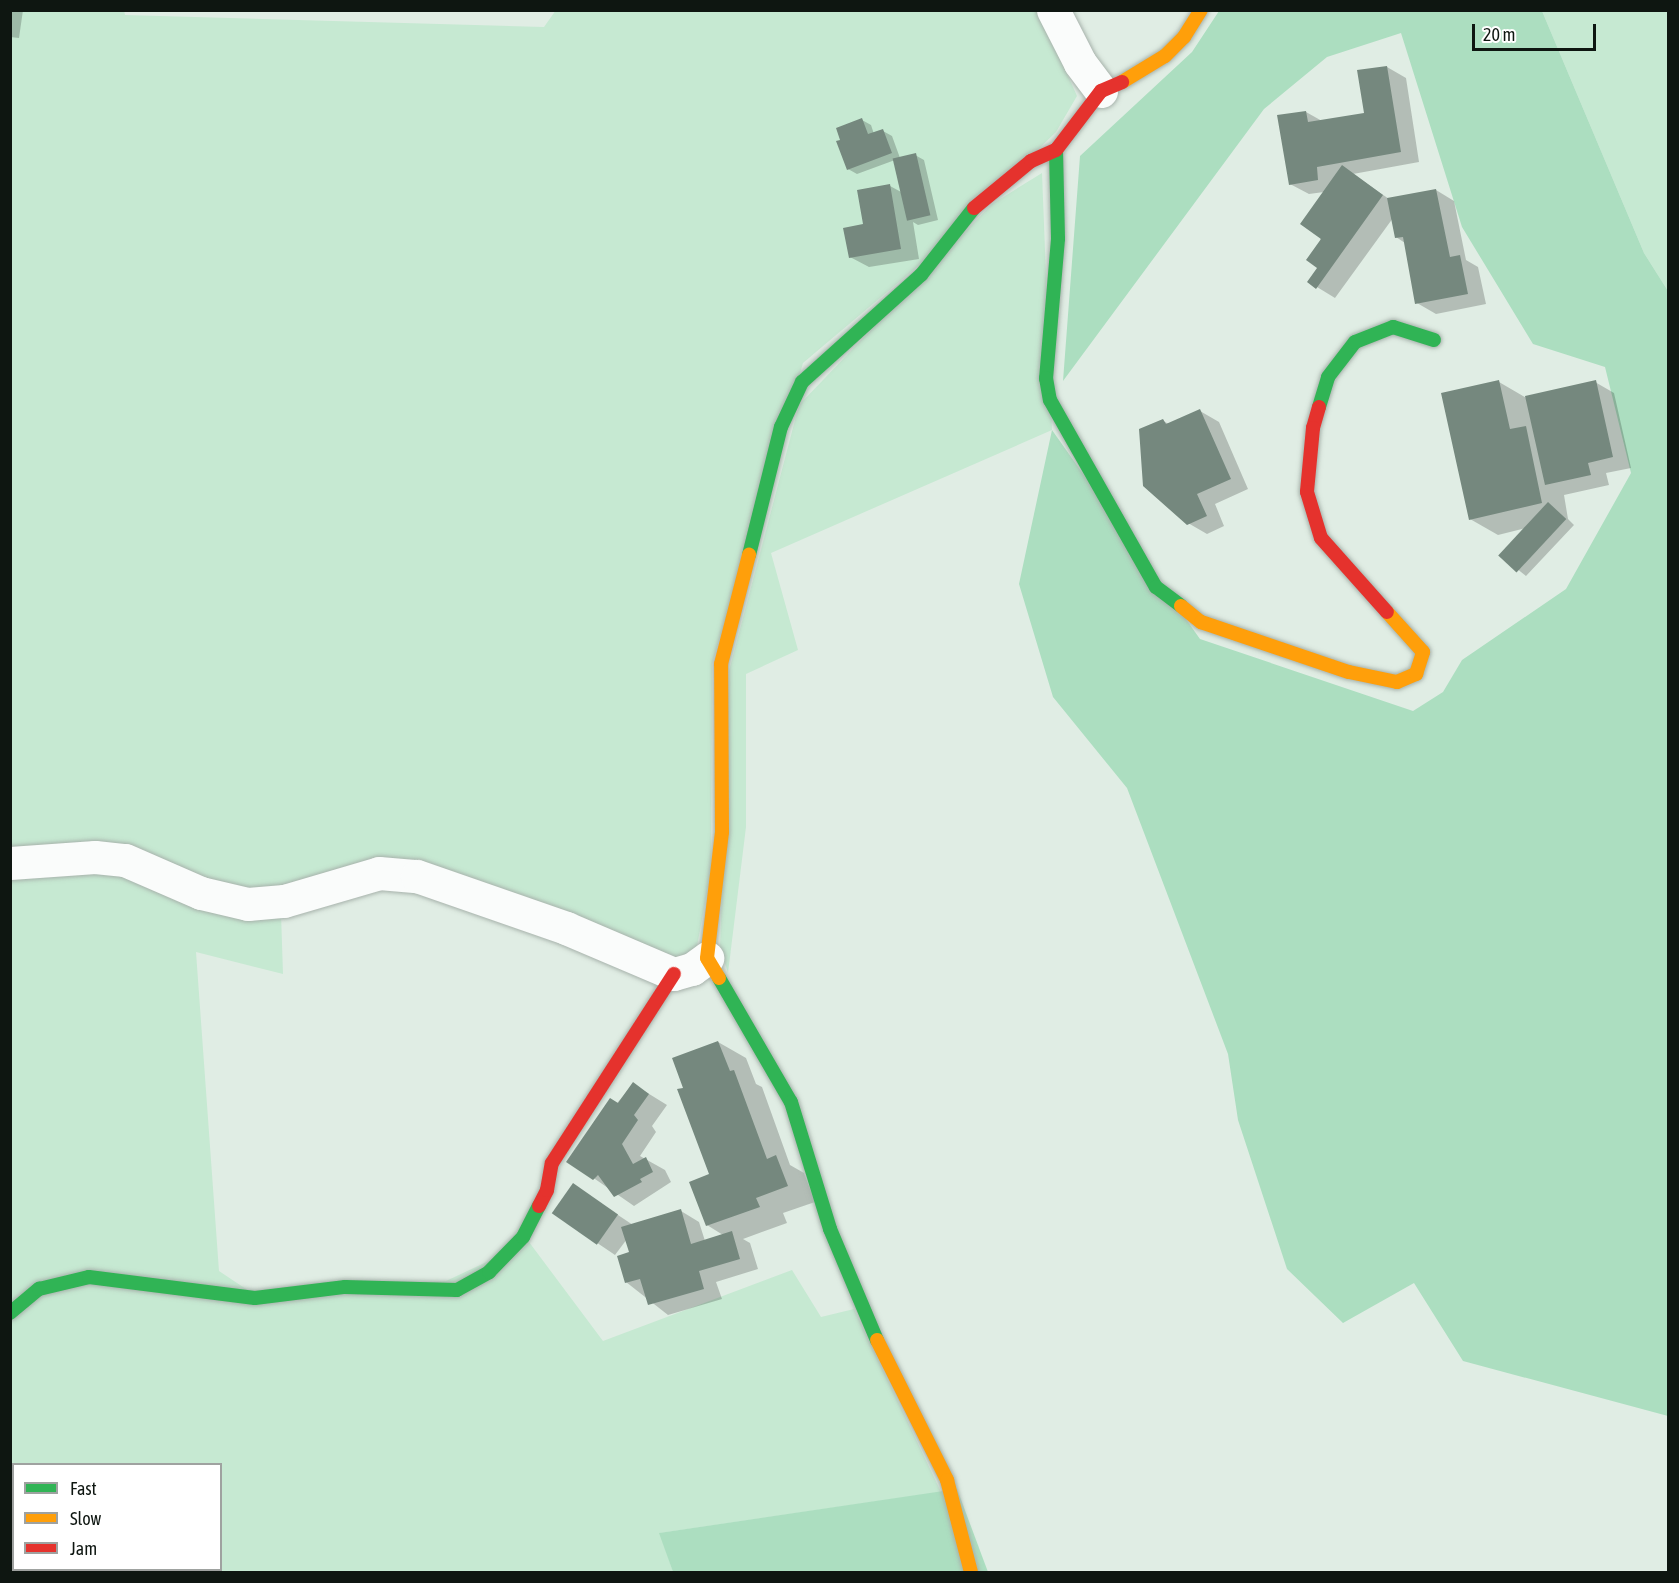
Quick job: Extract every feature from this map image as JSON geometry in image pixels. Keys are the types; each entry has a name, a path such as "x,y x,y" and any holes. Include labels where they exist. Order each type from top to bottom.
{"street":[{"path":"1053,10 1080,63 1101,91"},
{"path":"971,1572 947,1480 880,1348 830,1229 791,1102 707,958 722,832 721,664 786,411 802,382 921,275 982,198 1031,161 1056,150 1101,91 1143,72 1165,56 1184,38 1201,10"},
{"path":"1056,150 1058,239 1046,378 1050,400 1156,587 1202,622 1349,672 1397,682 1416,674 1423,652 1321,538 1307,492 1313,428 1328,377 1355,342 1393,327 1434,340"},
{"path":"10,863 95,857 125,860 201,893 248,904 284,901 379,873 417,876 566,928 674,974 692,969 707,958"},
{"path":"10,1313 39,1289 89,1277 255,1298 345,1287 457,1290 489,1272 523,1237 547,1190 552,1163 674,974"}],"green space":[{"path":"124,10 125,15 544,27 556,10 1039,11 1077,96 1056,132 919,265 803,363 712,664 711,871 695,957 672,962 416,869 283,894 11,855 11,11"},
{"path":"1219,11 1542,11 1644,253 1668,291 1668,1416 1463,1361 1414,1283 1343,1323 1287,1269 1238,1120 1228,1054 1127,788 1053,697 1019,584 1052,430 1200,639 1413,711 1443,692 1462,660 1566,589 1631,473 1605,367 1533,344 1462,227 1401,33 1327,57 1264,109 1063,381 1080,156 1192,52"},
{"path":"1542,11 1668,11 1668,291 1644,253"},
{"path":"1042,173 1052,430 771,553 798,650 746,674 746,827 728,973 720,948 729,671 799,405 992,204"},
{"path":"95,866 281,913 283,974 196,952 219,1271 249,1291 446,1281 529,1242 603,1341 792,1270 821,1317 854,1309 941,1492 660,1533 673,1572 11,1572 11,872"},
{"path":"957,1489 988,1572 673,1572 659,1533"}],"building":[{"path":"1387,66 1401,152 1317,167 1318,180 1289,185 1277,115 1306,111 1308,122 1364,113 1357,70"},
{"path":"862,118 868,134 883,129 892,153 847,170 836,141 840,140 836,128"},
{"path":"916,153 930,215 907,221 893,158"},
{"path":"1342,165 1383,195 1316,289 1307,282 1317,268 1306,260 1321,239 1300,224"},
{"path":"890,184 901,249 849,258 843,228 863,224 857,190"},
{"path":"1436,189 1450,257 1460,255 1468,294 1415,304 1403,237 1395,238 1387,198"},
{"path":"1499,380 1510,429 1526,426 1542,503 1469,520 1441,393"},
{"path":"1596,380 1613,457 1588,463 1591,475 1545,485 1525,396"},
{"path":"1200,409 1231,479 1197,494 1207,516 1187,525 1143,486 1139,429 1163,419 1166,424"},
{"path":"1548,502 1566,519 1516,572 1498,555"},
{"path":"718,1041 730,1071 734,1070 767,1159 776,1155 788,1186 756,1198 760,1207 706,1226 689,1182 709,1174 677,1089 683,1088 672,1058"},
{"path":"633,1082 649,1094 634,1115 638,1120 622,1144 633,1164 646,1157 653,1172 640,1179 642,1182 614,1197 598,1175 593,1180 566,1162 610,1098 618,1103"},
{"path":"573,1183 618,1215 597,1245 552,1213"},
{"path":"681,1209 691,1244 732,1231 740,1259 699,1271 704,1289 648,1305 640,1279 625,1283 617,1256 629,1252 621,1227"}],"traffic: fast":[{"path":"1056,150 1058,239 1046,378 1050,400 1156,587 1181,606"},
{"path":"749,555 781,427 802,382 921,275 974,208"},
{"path":"1319,407 1328,377 1355,342 1393,327 1434,340"},
{"path":"719,978 791,1102 830,1229 877,1340"},
{"path":"10,1313 39,1289 89,1277 255,1298 345,1287 457,1290 489,1272 523,1237 539,1206"}],"traffic: slow":[{"path":"1122,82 1165,56 1184,37 1201,10"},
{"path":"719,978 707,958 722,832 721,664 749,555"},
{"path":"1181,606 1201,622 1349,672 1397,682 1416,674 1423,652 1387,612"},
{"path":"877,1340 947,1480 971,1572"}],"traffic: jam":[{"path":"974,208 1031,161 1056,150 1101,91 1122,82"},
{"path":"1319,407 1313,428 1307,492 1321,538 1387,612"},
{"path":"539,1206 547,1190 552,1163 674,974"}]}
